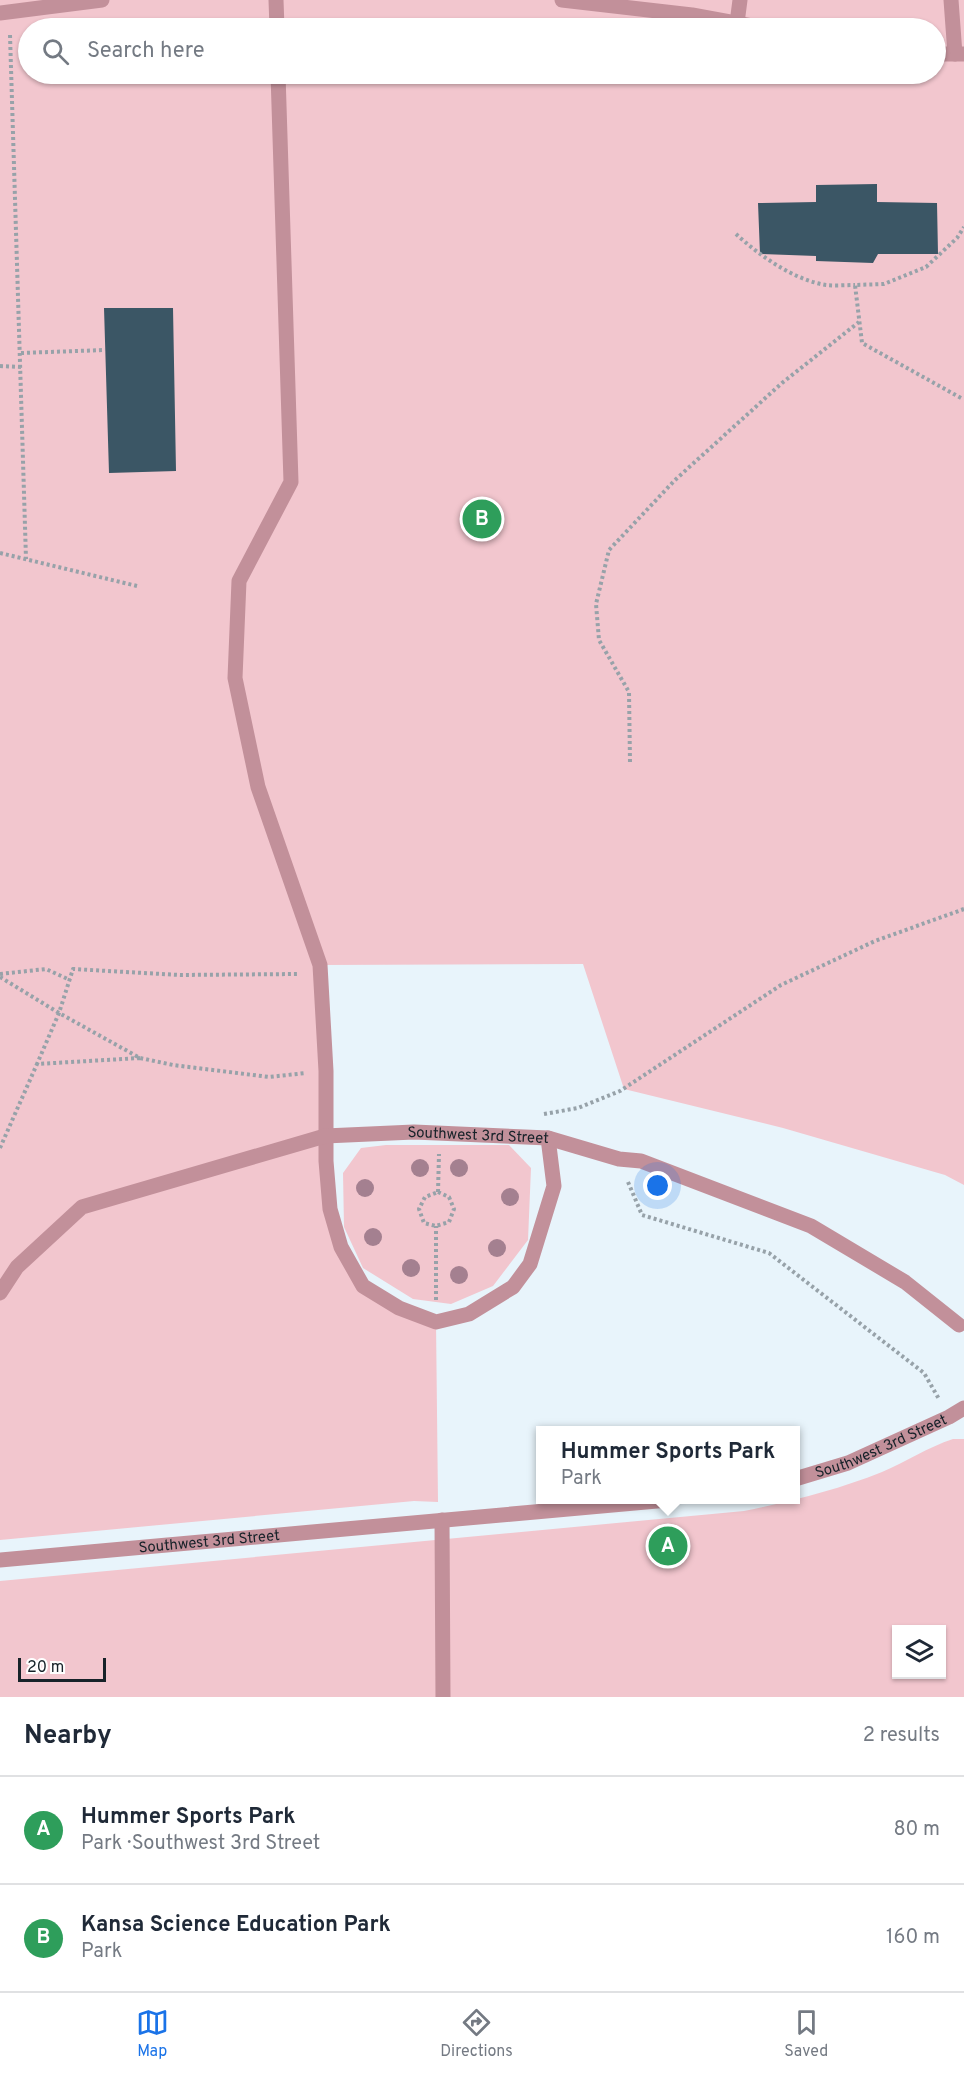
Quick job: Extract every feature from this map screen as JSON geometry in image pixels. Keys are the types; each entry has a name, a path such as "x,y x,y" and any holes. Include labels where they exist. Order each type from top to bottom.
{"street":[{"path":"4,12 102,0"},
{"path":"276,0 277,18"},
{"path":"562,0 709,18"},
{"path":"738,18 740,0"},
{"path":"951,0 960,54"},
{"path":"278,84 291,482 239,581 235,678 258,787 320,965 326,1071 325,1136 330,1209 340,1247 363,1286 399,1308 436,1322 469,1314 513,1287 531,1264 554,1186 548,1138"},
{"name":"Southwest 3rd Street","path":"0,1293 17,1267 82,1207 325,1136 414,1132 548,1138 619,1159 640,1161 811,1226 905,1282 959,1325"},
{"name":"Southwest 3rd Street","path":"800,1477 848,1463 964,1408"},
{"name":"Southwest 3rd Street","path":"0,1560 623,1504"},
{"path":"442,1520 443,1697"}],"path":[{"path":"4,12 21,352 26,559"},
{"path":"736,234 760,254 797,275 825,285 855,285 884,284 926,267 939,257 964,227"},
{"path":"855,285 862,343 961,398"},
{"path":"630,762 629,692 599,640 596,604 609,550 675,480 783,383 859,322"},
{"path":"21,352 105,350"},
{"path":"0,366 21,367"},
{"path":"0,553 137,586"},
{"path":"532,1116 578,1108 620,1091 781,985 875,941 964,909"},
{"path":"0,975 46,969 69,980"},
{"path":"0,1148 59,1013 73,969 180,975 321,975"},
{"path":"0,975 59,1013 140,1058"},
{"path":"37,1065 140,1058 173,1065 269,1077 326,1071"},
{"path":"438,1192 439,1151"},
{"path":"619,1159 642,1215 769,1253 924,1373 949,1417"},
{"path":"438,1192 449,1197 454,1209 449,1222 436,1226 424,1223 419,1209 425,1197 438,1192"},
{"path":"436,1226 436,1322"}],"shaded area":[{"path":"0,0 964,0 964,1185 945,1175 783,1128 624,1089 583,964 321,965 330,1209 363,1286 436,1322 438,1502 414,1501 0,1540"},
{"path":"386,1145 509,1145 531,1168 528,1240 493,1286 451,1304 413,1299 363,1268 344,1227 343,1173 361,1148"},
{"path":"964,1439 964,1697 0,1697 0,1581 744,1511 775,1504 800,1504 800,1498 882,1472 944,1442"}],"building":[{"path":"877,184 877,202 937,203 938,254 878,254 873,263 816,261 816,256 760,254 758,203 816,202 816,185"},
{"path":"104,308 173,308 176,471 109,473"}],"place":[{"name":"Kansa Science Education Park","path":"482,519"},
{"name":"Hummer Sports Park","path":"668,1546"}]}
